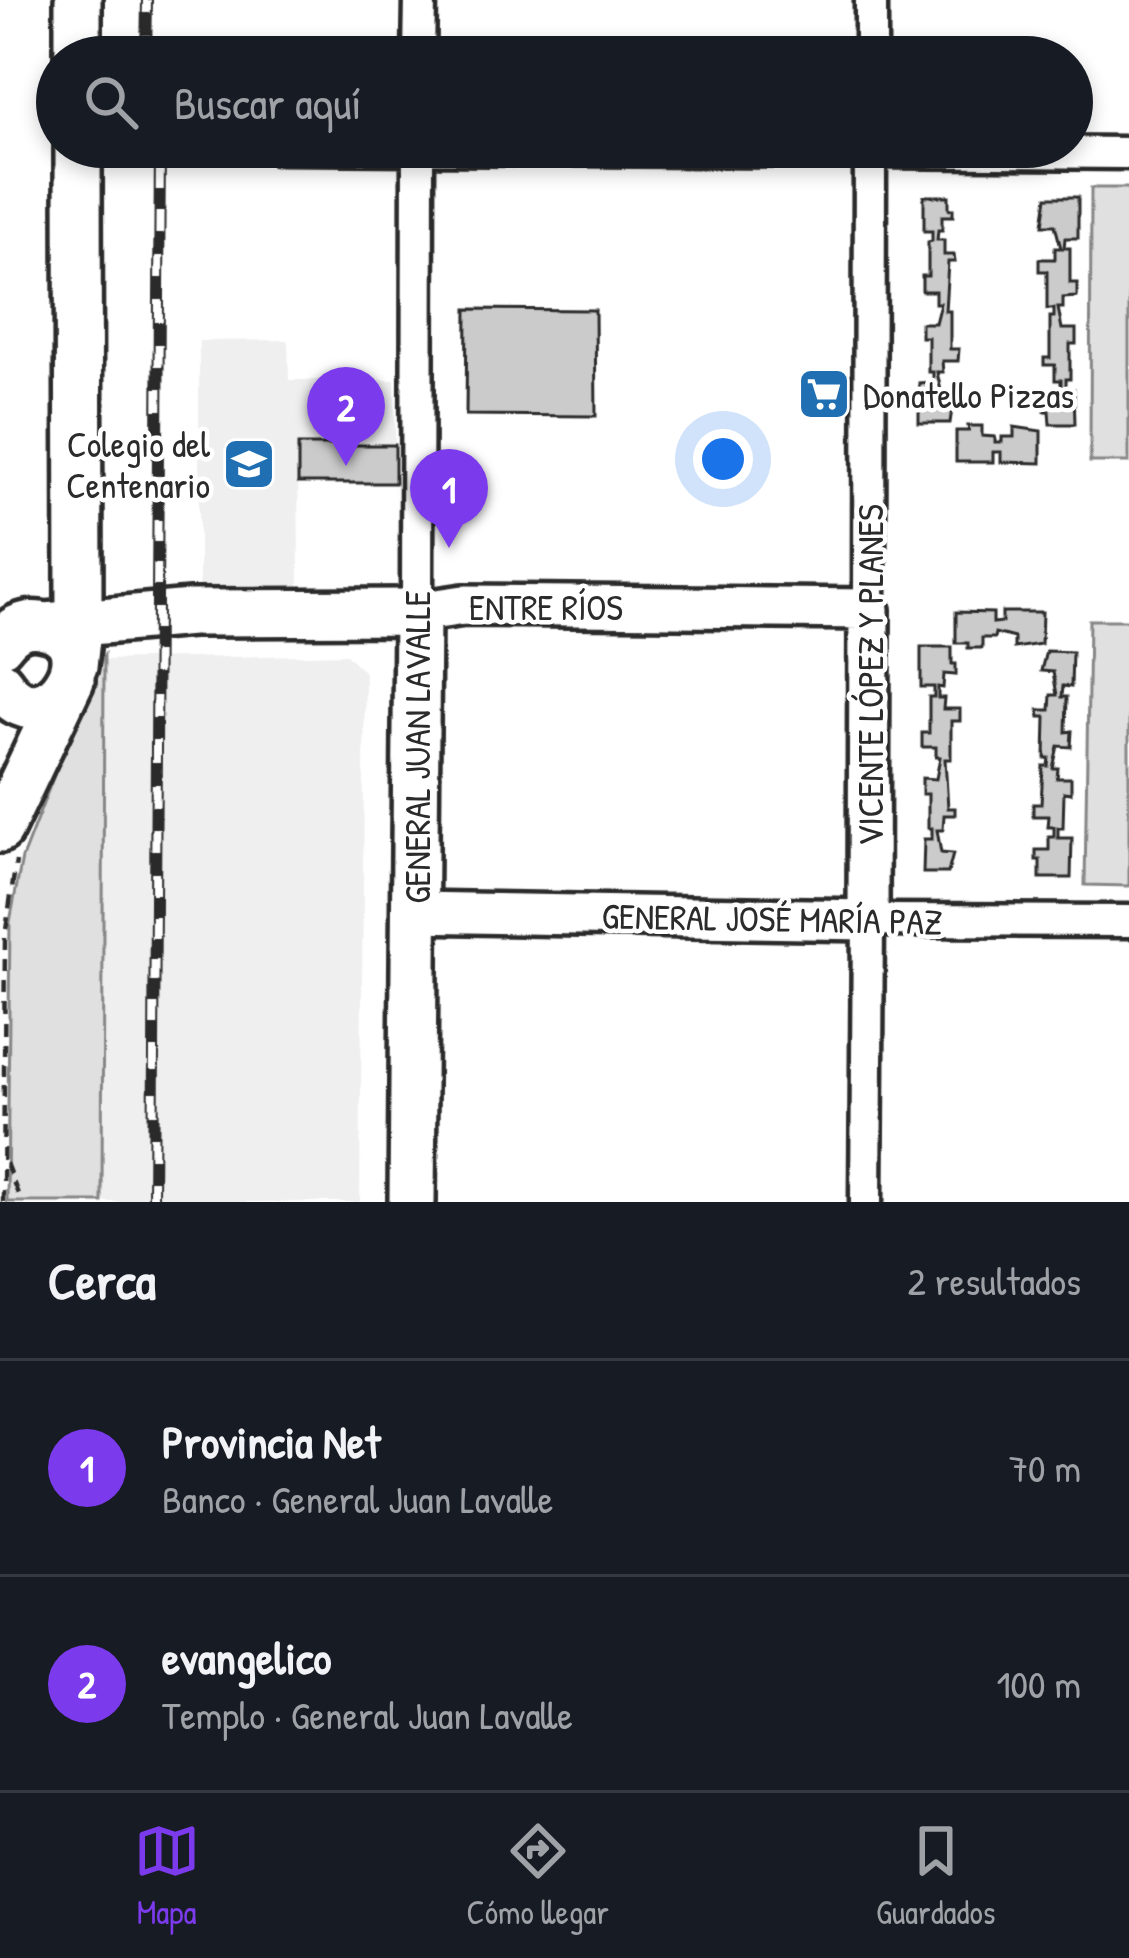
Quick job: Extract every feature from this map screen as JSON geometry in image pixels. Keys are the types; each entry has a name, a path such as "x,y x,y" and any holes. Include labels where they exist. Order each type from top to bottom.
{"main road":[{"path":"78,0 78,36"},
{"path":"73,672 31,628 76,168"},
{"name":"ENTRE RÍOS","path":"31,628 191,614 417,612"},
{"name":"GENERAL JUAN LAVALLE","path":"412,1202 417,612"},
{"path":"0,684 16,700 42,704 55,699 73,672"},
{"path":"9,840 73,672"}],"street":[{"path":"419,36 420,0"},
{"path":"871,0 871,36"},
{"path":"1093,153 1129,153"},
{"name":"GENERAL JUAN LAVALLE","path":"417,612 418,168"},
{"name":"VICENTE LÓPEZ Y PLANES","path":"866,1202 870,168"},
{"name":"ENTRE RÍOS","path":"417,612 464,604 869,609"},
{"name":"GENERAL JOSÉ MARÍA PAZ","path":"415,912 1129,921"}],"path":[{"path":"3,1202 9,840"},
{"path":"3,1155 21,1202"}],"shaded area":[{"path":"1091,188 1129,188 1129,462 1090,462"},
{"name":"Colegio del Centenario","path":"288,340 289,380 395,380 395,445 298,445 299,590 199,591 199,341"},
{"path":"1089,620 1129,620 1129,886 1085,885"},
{"path":"346,654 365,673 360,1202 10,1202 27,856 102,660"},
{"path":"104,656 102,1202 7,1202 10,922 22,858"}],"building":[{"path":"924,196 949,196 949,209 953,209 953,216 942,216 937,240 944,240 944,255 954,255 955,262 948,262 945,311 950,311 950,349 959,349 958,361 942,361 943,372 937,372 942,395 954,395 950,423 919,423 919,383 933,382 933,372 928,372 928,337 921,337 921,323 935,323 940,303 935,303 935,291 922,291 922,276 928,276 928,242 932,241 932,231 924,231"},
{"path":"1047,197 1078,197 1078,238 1065,238 1064,248 1070,248 1070,283 1077,283 1077,297 1063,298 1063,308 1058,308 1062,329 1076,329 1076,344 1070,344 1070,379 1066,379 1066,389 1074,389 1075,424 1050,424 1049,411 1045,411 1045,404 1057,404 1057,390 1061,390 1055,365 1044,365 1044,358 1050,358 1054,309 1047,309 1047,271 1039,271 1039,259 1055,259 1055,248 1061,248 1055,225 1043,225"},
{"path":"467,309 595,310 596,416 466,415"},
{"path":"968,426 982,426 982,436 995,437 995,442 1014,437 1014,427 1041,431 1041,463 1001,462 1001,452 993,452 993,462 956,462 956,431 969,431"},
{"path":"298,445 395,445 395,483 298,483"},
{"path":"956,612 993,613 993,623 1002,622 1002,612 1042,612 1041,644 1014,648 1014,638 995,633 994,638 982,638 982,648 968,648 968,643 956,643"},
{"path":"921,647 952,647 952,664 956,664 956,675 944,674 943,688 938,687 943,709 960,709 960,721 951,721 951,759 945,759 948,808 955,808 955,815 944,815 943,830 937,830 941,853 953,854 948,873 923,873 924,839 932,839 932,828 928,828 928,794 922,794 922,778 936,779 940,757 936,757 936,747 922,747 922,733 929,733 929,697 934,697 934,687 921,687"},
{"path":"1046,651 1072,652 1071,687 1063,686 1062,697 1067,697 1066,732 1072,731 1071,747 1058,746 1053,768 1058,768 1057,778 1071,778 1071,793 1064,792 1063,828 1058,828 1058,838 1072,838 1071,878 1040,878 1040,860 1036,860 1036,850 1049,850 1049,837 1054,837 1049,816 1033,816 1033,804 1041,804 1043,766 1048,766 1049,758 1045,758 1046,717 1040,717 1039,710 1050,710 1051,695 1057,695 1053,672 1041,671"}],"railway":[{"path":"146,36 147,0"},
{"path":"153,1202 160,168"}],"place":[{"name":"Donatello Pizzas","path":"824,394"},
{"name":"Colegio del Centenario","path":"249,464"},
{"name":"evangelico","path":"346,466"},
{"name":"Provincia Net","path":"449,548"}]}
